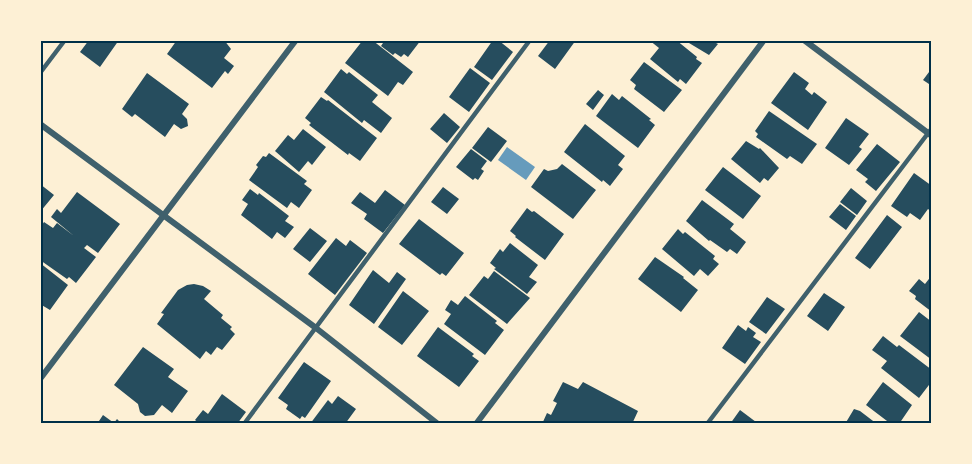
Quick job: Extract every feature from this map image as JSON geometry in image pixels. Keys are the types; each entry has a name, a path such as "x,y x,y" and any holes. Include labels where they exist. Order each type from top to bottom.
{"street":[{"path":"40,379 296,40"},
{"path":"476,423 764,40"},
{"path":"804,40 930,132"},
{"path":"40,124 316,328 438,423"}],"lane":[{"path":"40,73 65,40"},
{"path":"244,423 530,40"},
{"path":"707,423 930,132"}],"water":[{"path":"507,147 535,167 526,180 498,160"}],"building":[{"path":"89,40 119,40 100,67 80,52"},
{"path":"177,40 224,40 231,49 224,58 234,66 228,74 225,71 212,88 167,54"},
{"path":"363,40 372,40 413,72 403,85 398,82 388,96 345,63"},
{"path":"379,40 421,40 408,57 404,54 401,57 395,53 393,55 381,46 383,43"},
{"path":"493,40 498,40 513,52 492,80 474,67"},
{"path":"550,40 576,40 555,69 538,56"},
{"path":"649,40 676,40 702,63 686,84 680,79 678,82 650,59 659,48"},
{"path":"684,40 718,40 716,43 718,44 709,55"},
{"path":"644,62 682,90 664,112 634,89 636,85 630,80"},
{"path":"470,68 490,83 469,112 449,97"},
{"path":"932,68 932,86 923,80"},
{"path":"341,69 347,74 349,72 378,95 372,102 392,118 381,133 364,120 362,123 324,92"},
{"path":"794,72 809,83 805,89 812,95 814,92 827,102 808,130 771,103"},
{"path":"147,73 189,104 182,114 187,119 188,126 181,129 174,124 165,137 135,114 132,117 122,109"},
{"path":"598,90 604,95 593,110 586,104"},
{"path":"612,94 619,100 622,96 651,119 649,120 655,125 638,148 596,116"},
{"path":"321,97 377,138 360,161 349,153 348,155 309,125 311,123 305,118"},
{"path":"769,111 817,144 802,164 790,156 787,159 756,137 758,134 755,131"},
{"path":"444,113 460,127 447,143 430,129"},
{"path":"846,118 869,134 859,147 862,149 849,165 825,148"},
{"path":"585,124 625,156 618,165 623,169 610,186 564,152"},
{"path":"488,127 507,141 491,162 472,148"},
{"path":"303,129 326,147 312,165 308,161 299,172 275,151 288,135 294,140"},
{"path":"746,141 760,148 779,168 768,181 764,178 760,183 731,159"},
{"path":"877,144 900,162 876,191 865,182 868,179 856,170"},
{"path":"471,149 487,161 481,169 484,171 478,180 475,178 473,180 456,167"},
{"path":"269,153 307,181 304,184 312,190 299,208 291,202 287,208 249,180 258,167 256,165 263,156 266,157"},
{"path":"562,164 596,190 573,219 531,187 544,169 548,171 557,169"},
{"path":"723,167 761,196 743,219 705,190"},
{"path":"914,173 932,186 932,212 928,209 920,220 910,213 907,217 891,206"},
{"path":"40,184 54,195 40,212"},
{"path":"443,187 459,199 447,214 431,202"},
{"path":"851,188 867,201 857,215 840,202"},
{"path":"250,189 258,195 259,193 289,216 285,221 294,227 285,238 277,232 272,239 241,215 248,204 242,200"},
{"path":"385,190 405,205 383,233 364,219 367,214 351,203 360,192 375,203"},
{"path":"77,192 120,224 98,253 87,245 84,248 96,257 76,283 40,260 40,228 44,222 53,228 57,223 74,236 51,217 57,209 61,213"},
{"path":"702,200 734,224 730,229 746,242 737,254 730,249 727,252 709,241 686,221"},
{"path":"840,204 856,216 846,230 829,217"},
{"path":"527,208 564,234 545,260 510,231"},
{"path":"887,215 902,227 870,269 855,258"},
{"path":"419,219 464,253 446,276 442,273 440,275 399,244"},
{"path":"310,228 327,241 310,262 293,249"},
{"path":"678,229 715,256 713,259 719,264 708,276 700,269 694,276 662,249"},
{"path":"336,238 346,246 350,240 367,253 335,295 308,274"},
{"path":"510,243 538,265 529,277 537,282 527,294 494,269 496,268 490,263 500,249 503,252"},
{"path":"655,257 698,290 681,312 638,279"},
{"path":"40,263 68,285 50,310 40,304"},
{"path":"373,270 389,283 397,272 406,279 374,324 349,305"},
{"path":"494,271 530,298 507,324 469,295 484,276 488,279"},
{"path":"932,275 932,312 915,299 916,296 909,291 919,279 925,284"},
{"path":"194,284 211,291 204,299 223,315 221,318 232,327 230,329 235,334 222,350 217,347 211,355 206,351 200,359 157,324 164,314 161,313 178,290"},
{"path":"403,291 429,311 402,345 378,327"},
{"path":"824,293 845,307 828,331 807,316"},
{"path":"465,296 497,321 495,323 504,330 485,355 444,324 451,314 445,310 451,300 458,305"},
{"path":"767,297 785,309 766,334 749,322"},
{"path":"919,312 932,322 932,360 900,336"},
{"path":"738,325 746,331 748,327 756,333 753,337 761,342 745,364 722,348"},
{"path":"438,327 474,354 472,356 479,361 459,387 417,356"},
{"path":"883,336 932,370 932,381 919,398 881,368 887,361 872,350"},
{"path":"143,347 174,369 168,377 188,391 172,413 162,405 154,415 145,416 140,412 138,404 114,385"},
{"path":"304,362 331,381 305,418 302,416 300,419 286,409 288,405 278,398"},
{"path":"563,382 578,389 583,382 638,411 632,424 542,424 547,413 551,415 557,403 553,401"},
{"path":"883,382 912,405 899,424 891,424 866,405"},
{"path":"222,394 246,412 237,424 200,424 195,420 203,410 208,414"},
{"path":"338,396 356,409 345,424 310,424 328,400 332,404"},
{"path":"854,409 860,411 877,424 845,424"},
{"path":"740,410 756,422 755,424 730,424"},
{"path":"103,415 114,423 117,419 122,424 97,424"}]}
